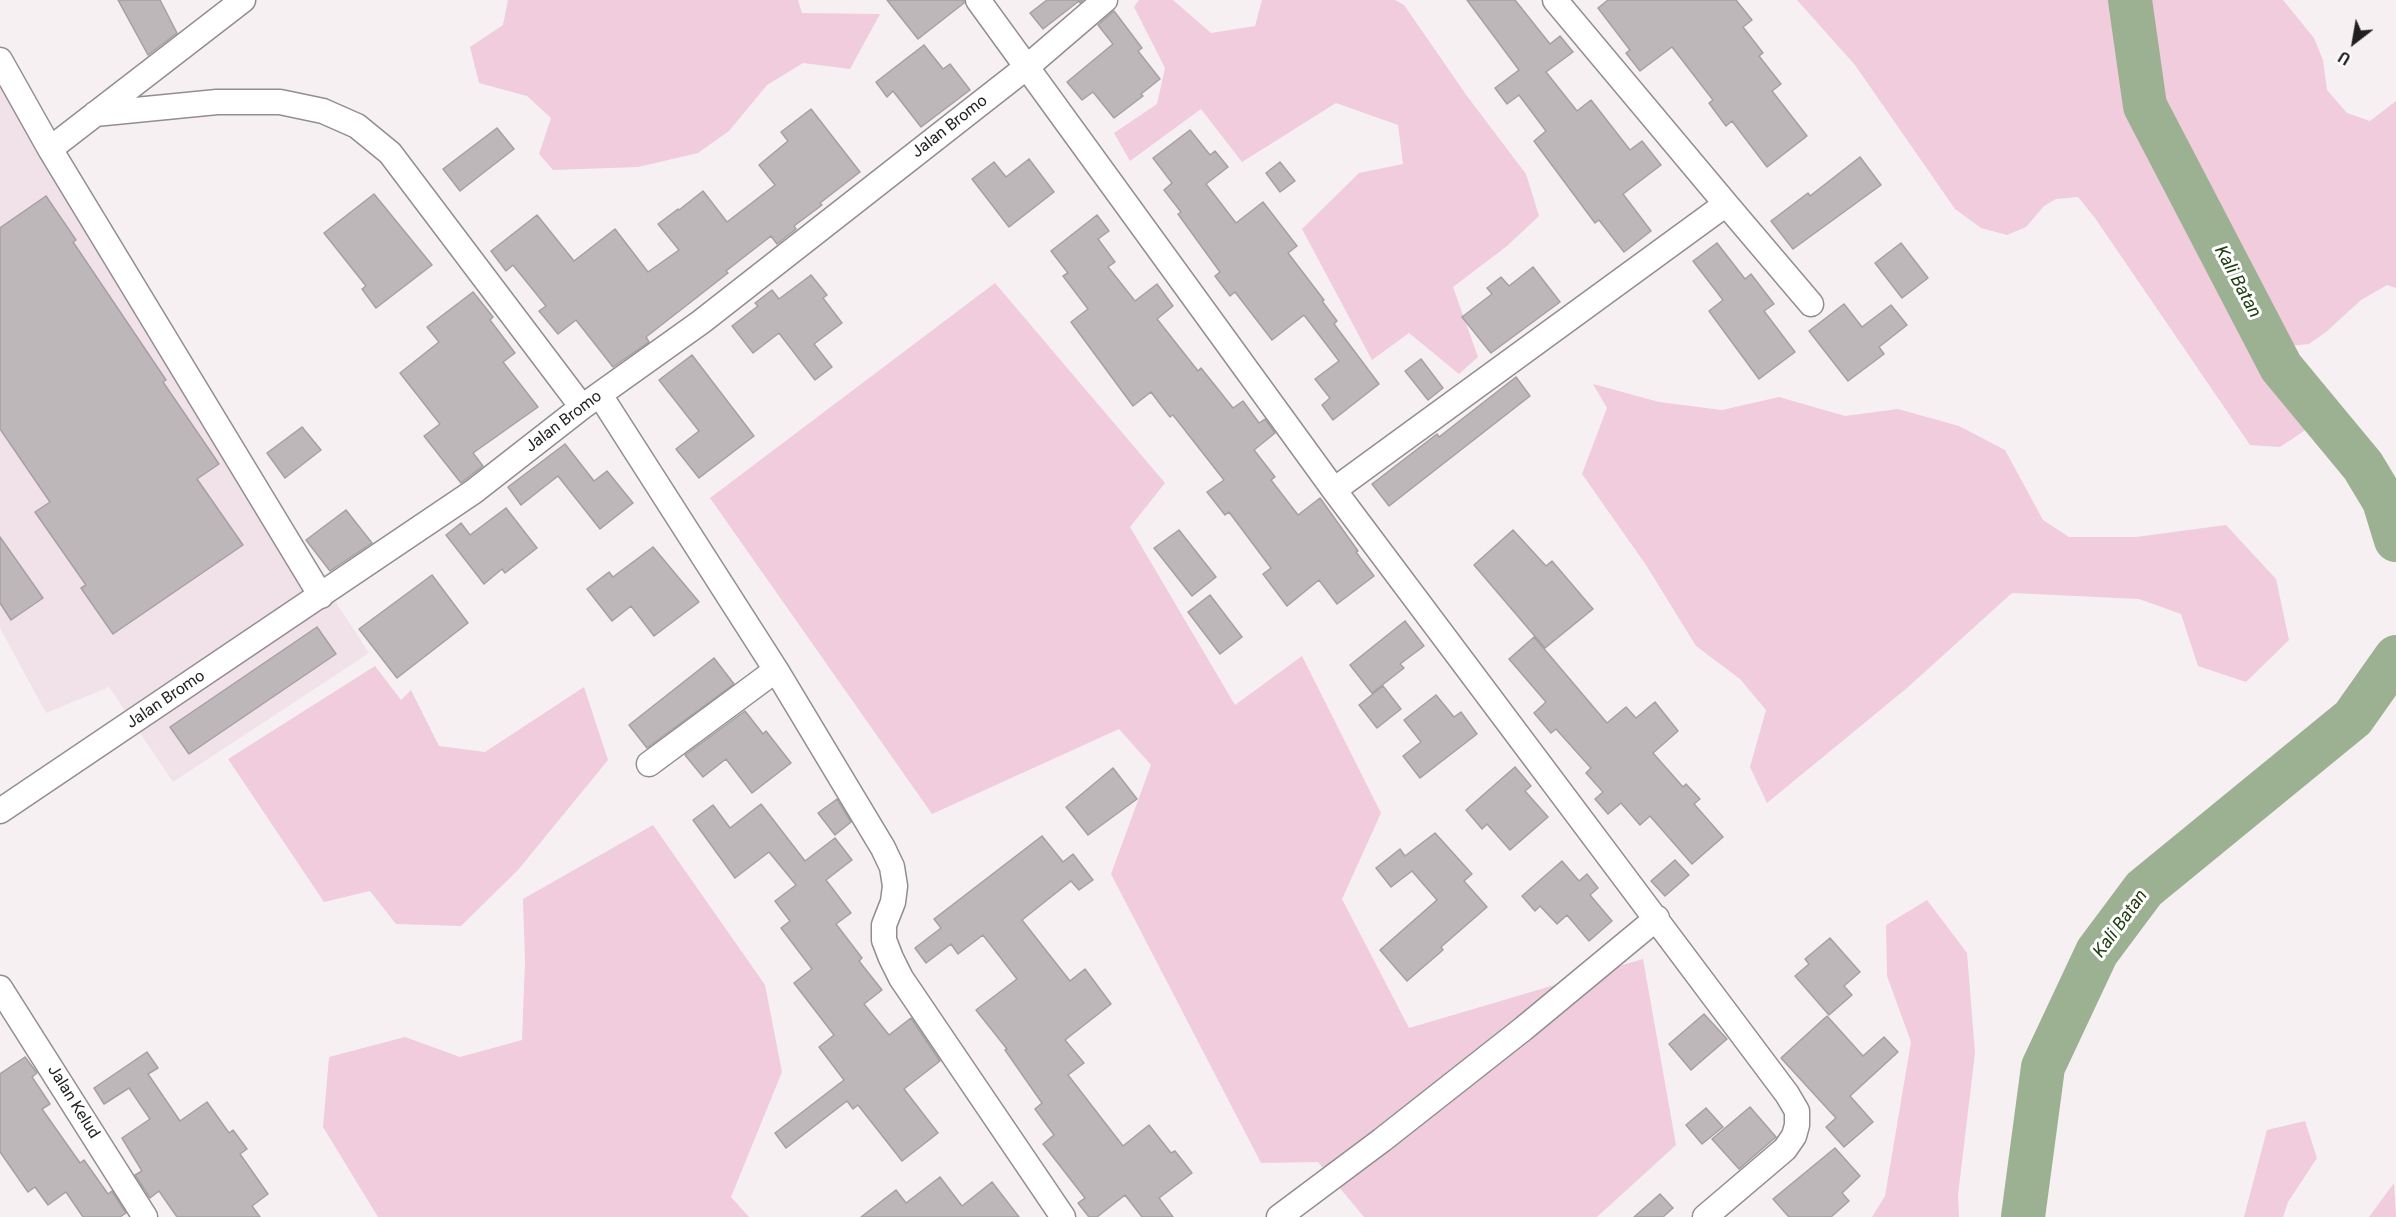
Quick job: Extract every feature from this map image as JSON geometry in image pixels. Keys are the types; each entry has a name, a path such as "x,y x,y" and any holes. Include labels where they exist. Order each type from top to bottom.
{"street":[{"path":"50,148 243,0"},
{"path":"978,0 1334,490 1787,1094 1797,1111 1794,1136 1785,1149 1705,1217"},
{"name":"Jalan Bromo","path":"0,811 473,492 591,401 701,322 1028,66 1105,0"},
{"path":"1555,0 1811,304"},
{"path":"0,60 50,148 321,596"},
{"path":"94,114 217,102 280,102 323,111 357,126 390,153 591,401 776,670 883,848 892,867 896,886 893,902 884,925 884,940 902,978 1063,1217"},
{"path":"1334,490 1726,204"},
{"path":"649,764 776,670"},
{"path":"1280,1217 1429,1103 1657,918"},
{"name":"Jalan Kelud","path":"0,988 145,1217"}],"shaded area":[{"path":"508,0 798,0 802,13 880,14 850,69 803,63 767,85 729,131 698,153 638,167 553,170 539,154 551,118 527,96 479,83 470,47 503,25"},
{"path":"1139,0 1173,0 1211,33 1255,26 1262,0 1395,0 1404,5 1467,96 1526,174 1539,216 1507,246 1453,287 1478,357 1459,374 1409,333 1372,360 1302,229 1359,173 1403,164 1398,125 1336,103 1242,162 1201,109 1130,161 1114,133 1157,104 1165,68 1134,7"},
{"path":"1797,0 2283,0 2314,38 2323,60 2327,90 2347,113 2370,121 2396,101 2396,288 2387,285 2361,300 2326,332 2309,344 2271,348 2281,367 2325,417 2280,447 2250,445 2095,218 2078,197 2056,199 2044,206 2026,227 2007,235 1981,228 1955,209 1855,65"},
{"path":"0,88 369,653 173,782 109,687 46,713 0,628"},
{"path":"995,283 1165,483 1130,527 1235,705 1302,656 1381,813 1342,899 1409,1028 1643,959 1676,1145 1597,1217 1364,1217 1318,1162 1261,1163 1111,874 1151,765 1119,729 932,814 710,498"},
{"path":"1593,384 1659,402 1722,410 1779,397 1845,416 1898,409 1959,426 2005,450 2043,520 2069,537 2136,537 2226,525 2276,579 2289,640 2246,682 2198,666 2181,614 2139,599 2012,593 1907,688 1767,803 1750,767 1766,710 1740,679 1696,646 1646,565 1582,474 1607,408"},
{"path":"375,666 401,700 411,690 439,746 485,752 584,687 608,760 518,870 461,926 396,924 370,891 324,902 228,759"},
{"path":"653,825 765,985 782,1072 731,1197 749,1217 378,1217 323,1127 329,1057 405,1037 460,1057 522,1040 525,961 523,899"},
{"path":"1927,900 1967,953 1975,1053 1958,1195 1959,1217 1872,1217 1885,1196 1911,1042 1887,976 1886,925"},
{"path":"2305,1121 2317,1158 2288,1202 2283,1217 2244,1217 2267,1130"},
{"path":"2394,1183 2396,1217 2369,1217"}],"building":[{"path":"118,0 160,0 177,33 148,55"},
{"path":"887,0 964,0 964,3 918,39"},
{"path":"1047,0 1083,0 1043,29 1030,13"},
{"path":"1467,0 1515,0 1550,44 1560,36 1573,52 1546,72 1577,111 1591,100 1630,150 1642,141 1661,165 1623,194 1651,231 1624,252 1599,220 1595,223 1534,141 1546,131 1519,95 1507,104 1495,88 1519,70"},
{"path":"1608,0 1736,0 1752,20 1743,27 1763,53 1759,56 1781,84 1772,91 1807,136 1767,167 1732,121 1726,126 1709,103 1713,100 1672,47 1640,71 1626,53 1630,50 1598,8"},
{"path":"1114,11 1142,48 1138,51 1160,79 1141,94 1143,96 1114,118 1093,92 1082,100 1067,82 1113,44 1098,25"},
{"path":"924,45 943,69 950,64 970,90 921,127 893,91 887,97 876,82"},
{"path":"811,109 860,172 820,203 822,205 794,226 796,229 777,244 771,236 726,271 728,273 646,337 649,342 613,367 576,320 558,334 539,311 546,306 513,265 506,271 491,251 537,215 574,261 615,229 648,272 679,250 658,224 703,191 727,222 775,185 759,165 788,141 781,132"},
{"path":"497,128 514,149 460,191 443,169"},
{"path":"1190,130 1210,155 1215,151 1228,167 1206,184 1236,223 1263,202 1297,246 1288,253 1324,300 1322,301 1337,321 1334,324 1379,384 1333,420 1322,405 1330,398 1315,379 1339,361 1304,315 1272,340 1235,292 1230,296 1215,276 1220,272 1178,214 1181,212 1164,190 1172,183 1153,158"},
{"path":"1860,157 1881,185 1793,249 1771,221 1808,193 1810,196"},
{"path":"1029,159 1054,192 1009,227 972,179 994,162 1006,177"},
{"path":"1280,162 1295,181 1280,192 1266,173"},
{"path":"374,194 432,265 376,308 362,289 366,286 324,233"},
{"path":"46,196 76,240 73,242 166,380 163,382 219,464 197,479 243,545 113,634 81,588 86,585 35,512 50,502 0,429 0,228"},
{"path":"1097,215 1109,231 1098,239 1115,262 1108,267 1135,301 1157,284 1173,306 1157,319 1198,371 1201,368 1233,408 1243,401 1259,423 1265,419 1275,433 1254,450 1275,477 1271,480 1298,515 1320,498 1374,576 1337,604 1319,580 1287,606 1263,574 1271,568 1229,512 1225,515 1207,492 1224,480 1173,415 1170,417 1151,392 1133,406 1071,322 1088,309 1063,276 1068,273 1051,251"},
{"path":"1717,243 1745,279 1751,274 1774,304 1764,311 1795,352 1759,379 1709,311 1723,300 1693,261"},
{"path":"1901,243 1928,278 1902,298 1875,263"},
{"path":"1533,267 1560,302 1491,353 1462,317 1492,294 1487,288 1501,277 1509,286"},
{"path":"811,275 827,295 823,298 842,323 814,344 832,367 815,380 779,333 753,353 732,326 758,306 755,303 772,290 779,299"},
{"path":"473,292 493,317 490,320 515,353 503,362 538,407 473,453 483,466 461,483 424,436 440,424 400,373 439,342 427,327"},
{"path":"1844,304 1862,327 1891,305 1907,325 1879,347 1884,354 1848,381 1809,331"},
{"path":"692,355 754,436 699,478 676,449 699,431 659,380"},
{"path":"1421,359 1443,388 1428,400 1405,371"},
{"path":"1516,377 1530,396 1389,506 1372,484 1437,434 1439,437"},
{"path":"302,427 321,450 285,478 267,453"},
{"path":"565,444 594,481 607,471 633,503 600,529 558,476 521,505 508,487"},
{"path":"506,508 537,548 505,573 502,569 484,584 446,535 461,523 470,535"},
{"path":"346,510 372,543 330,571 306,540"},
{"path":"1179,530 1216,577 1192,596 1154,548"},
{"path":"1513,530 1546,566 1552,561 1593,609 1545,648 1474,565"},
{"path":"0,537 43,598 11,620 0,603"},
{"path":"653,547 699,602 654,636 631,606 612,621 587,589 609,572 613,577"},
{"path":"432,575 468,623 397,678 359,629"},
{"path":"1210,595 1242,637 1220,654 1188,612"},
{"path":"1405,621 1424,646 1400,664 1404,668 1372,693 1350,665"},
{"path":"317,627 336,654 189,754 170,727"},
{"path":"1534,637 1607,723 1626,707 1636,718 1655,702 1678,731 1653,753 1683,787 1686,784 1700,799 1694,804 1723,837 1692,864 1650,816 1640,825 1621,803 1608,814 1595,799 1603,792 1586,773 1591,768 1556,729 1551,733 1534,713 1546,702 1509,659"},
{"path":"714,658 734,684 647,748 629,725"},
{"path":"1383,686 1401,709 1377,728 1359,705"},
{"path":"1436,695 1454,717 1461,712 1477,734 1420,778 1403,756 1421,742 1404,720"},
{"path":"745,711 763,734 766,731 791,763 752,793 726,759 703,777 685,755"},
{"path":"1515,767 1531,786 1525,791 1548,817 1510,850 1487,824 1482,829 1466,810"},
{"path":"1113,768 1137,799 1088,835 1066,807"},
{"path":"837,799 851,822 835,835 818,813"},
{"path":"761,804 805,861 835,838 852,860 826,880 851,913 836,924 862,958 859,961 882,990 864,1004 889,1035 911,1018 940,1061 904,1089 938,1133 902,1161 858,1105 853,1109 847,1101 786,1148 775,1133 844,1080 819,1047 834,1035 794,983 812,969 781,928 790,921 775,901 796,885 769,852 735,878 693,820 713,805 730,828"},
{"path":"1435,833 1472,874 1464,881 1487,907 1441,947 1443,950 1407,981 1380,950 1437,900 1412,871 1391,887 1376,868 1400,849 1405,856"},
{"path":"1042,836 1063,862 1073,854 1093,880 1079,890 1071,881 1022,920 1070,981 1085,969 1111,1004 1065,1040 1084,1063 1068,1075 1123,1146 1149,1125 1171,1153 1175,1151 1192,1173 1159,1198 1173,1217 1142,1217 1125,1195 1097,1217 1089,1217 1078,1203 1085,1198 1043,1144 1054,1135 1035,1109 1042,1103 1005,1050 1007,1049 976,1010 1017,979 983,935 958,954 951,944 926,963 915,948 941,928 934,919"},
{"path":"1675,860 1689,875 1665,896 1651,881"},
{"path":"1562,861 1579,881 1587,874 1598,888 1590,895 1612,921 1589,941 1567,915 1557,924 1540,906 1535,911 1522,896"},
{"path":"1830,938 1860,972 1844,986 1852,995 1829,1015 1795,976 1809,964 1805,959"},
{"path":"1704,1014 1727,1039 1691,1070 1669,1044"},
{"path":"1827,1016 1863,1056 1884,1037 1898,1052 1850,1096 1873,1122 1844,1147 1826,1127 1836,1118 1781,1058"},
{"path":"147,1052 158,1068 148,1074 180,1121 207,1102 229,1133 233,1130 247,1149 240,1154 268,1194 252,1206 260,1217 177,1217 159,1191 150,1198 135,1175 142,1171 122,1138 150,1119 129,1088 104,1104 94,1088"},
{"path":"25,1057 37,1073 32,1077 50,1104 42,1109 80,1163 84,1160 108,1194 112,1191 126,1213 120,1217 83,1217 66,1192 48,1205 35,1187 28,1192 0,1152 0,1074"},
{"path":"1750,1107 1776,1137 1739,1169 1712,1139"},
{"path":"1706,1108 1723,1127 1702,1144 1686,1125"},
{"path":"1835,1148 1860,1176 1842,1193 1849,1201 1831,1217 1789,1217 1773,1199"},
{"path":"940,1177 962,1206 992,1182 1019,1217 861,1217 896,1190 906,1203"},
{"path":"1660,1194 1673,1208 1663,1217 1634,1217"}],"waterway":[{"name":"Kali Batan","path":"2130,0 2145,106 2281,367 2363,466 2384,501 2396,540"},
{"name":"Kali Batan","path":"2023,1217 2043,1067 2097,952 2144,889 2353,718 2396,657"}]}
